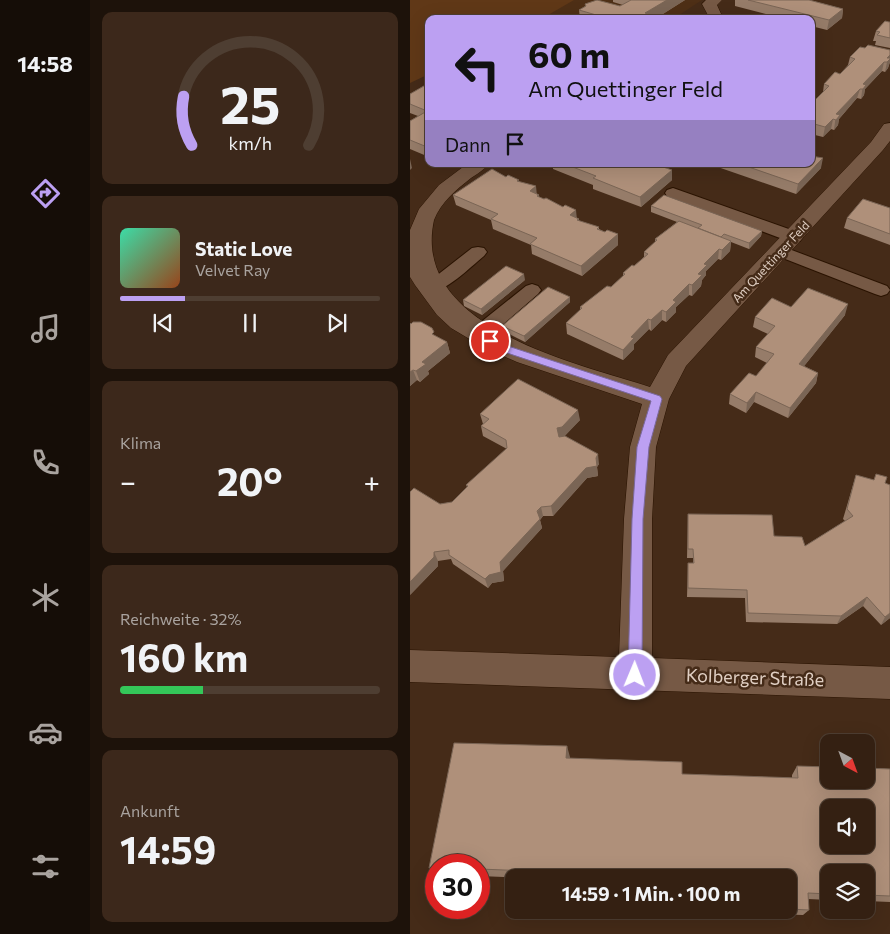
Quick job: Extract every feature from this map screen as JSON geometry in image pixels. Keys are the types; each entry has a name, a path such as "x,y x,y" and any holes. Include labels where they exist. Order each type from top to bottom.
{"street":[{"path":"714,15 709,4 715,0"},
{"name":"Am Quettinger Feld","path":"635,675 638,519 643,447 656,399 677,361 877,146 890,128"},
{"path":"474,167 455,180 436,198 424,215 418,234 418,270 427,288 442,308 460,325 502,348 656,399"},
{"name":"Kolberger Straße","path":"411,672 635,675 890,683"}],"lane":[{"path":"673,193 787,244 881,290"},
{"path":"427,288 437,284 478,252"},
{"path":"478,335 532,290"}],"shaded area":[{"path":"410,0 574,0 548,15 425,15 425,76 410,83"},
{"path":"572,0 702,0 679,15 545,15"}],"building":[{"path":"597,0 620,6 631,0 667,0 645,13 652,15 596,15 579,10 586,6 585,4"},
{"path":"748,0 809,0 843,9 829,20"},
{"path":"885,21 890,22 890,38 877,35 880,32 876,31"},
{"path":"868,45 890,50 890,55 887,58 890,59 884,62 863,84 866,85 863,89 860,89 836,114 840,115 836,120 833,119 825,127 815,124 815,100 829,86 824,84 835,72 840,74 855,59 850,57 860,47 865,48"},
{"path":"425,85 425,110 410,104 410,94"},
{"path":"425,112 425,146 410,140 410,121"},
{"path":"815,157 823,158 815,166"},
{"path":"573,167 663,167 672,170 640,197 593,178 596,176"},
{"path":"749,167 814,167 798,184"},
{"path":"492,169 506,177 508,175 519,180 517,181 536,186 530,191 539,195 537,196 546,198 563,207 565,205 576,210 570,215 579,219 577,220 599,227 597,229 605,232 607,230 618,234 581,266 530,244 537,238 491,219 498,214 453,195"},
{"path":"664,195 762,231 749,243 724,234 721,237 698,228 702,225 651,206"},
{"path":"863,199 890,208 890,234 847,218"},
{"path":"679,221 731,241 722,250 719,249 704,264 707,265 698,274 702,275 692,285 689,284 673,300 676,302 666,312 662,310 651,320 648,319 631,337 634,338 623,350 566,323 582,308 580,307 607,286 611,287 625,274 623,273 648,254 644,252 657,240 655,239"},
{"path":"506,266 524,274 481,309 463,300"},
{"path":"548,287 570,297 524,336 502,326"},
{"path":"808,288 848,304 799,364 818,373 790,408 756,392 747,403 730,394 749,373 756,376 774,354 756,347 775,326 755,317 772,298 791,307"},
{"path":"421,322 432,328 434,332 432,334 447,342 422,362 426,364 416,371 410,372 410,323"},
{"path":"518,379 578,410 562,427 557,428 559,437 565,436 598,454 596,458 597,466 586,468 551,506 541,507 537,511 540,519 500,562 501,572 489,575 485,579 449,555 449,550 434,552 434,557 410,582 410,492 414,488 440,504 452,502 468,486 466,485 507,448 506,440 481,426 489,419 480,414"},
{"path":"876,474 887,477 885,483 890,485 890,613 885,617 867,597 841,616 748,613 747,590 688,588 688,563 694,563 693,549 688,549 688,514 772,515 774,536 802,537 805,546 853,516 847,509 856,475 874,480"},
{"path":"454,743 567,746 566,758 682,762 682,774 798,778 797,766 820,767 820,789 875,789 875,768 890,769 890,896 875,895 875,864 820,864 820,894 808,893 809,910 797,909 797,869 490,869 490,854 432,854"}],"route":[{"path":"490,341 502,348 656,399 643,447 638,519 635,675"}]}
